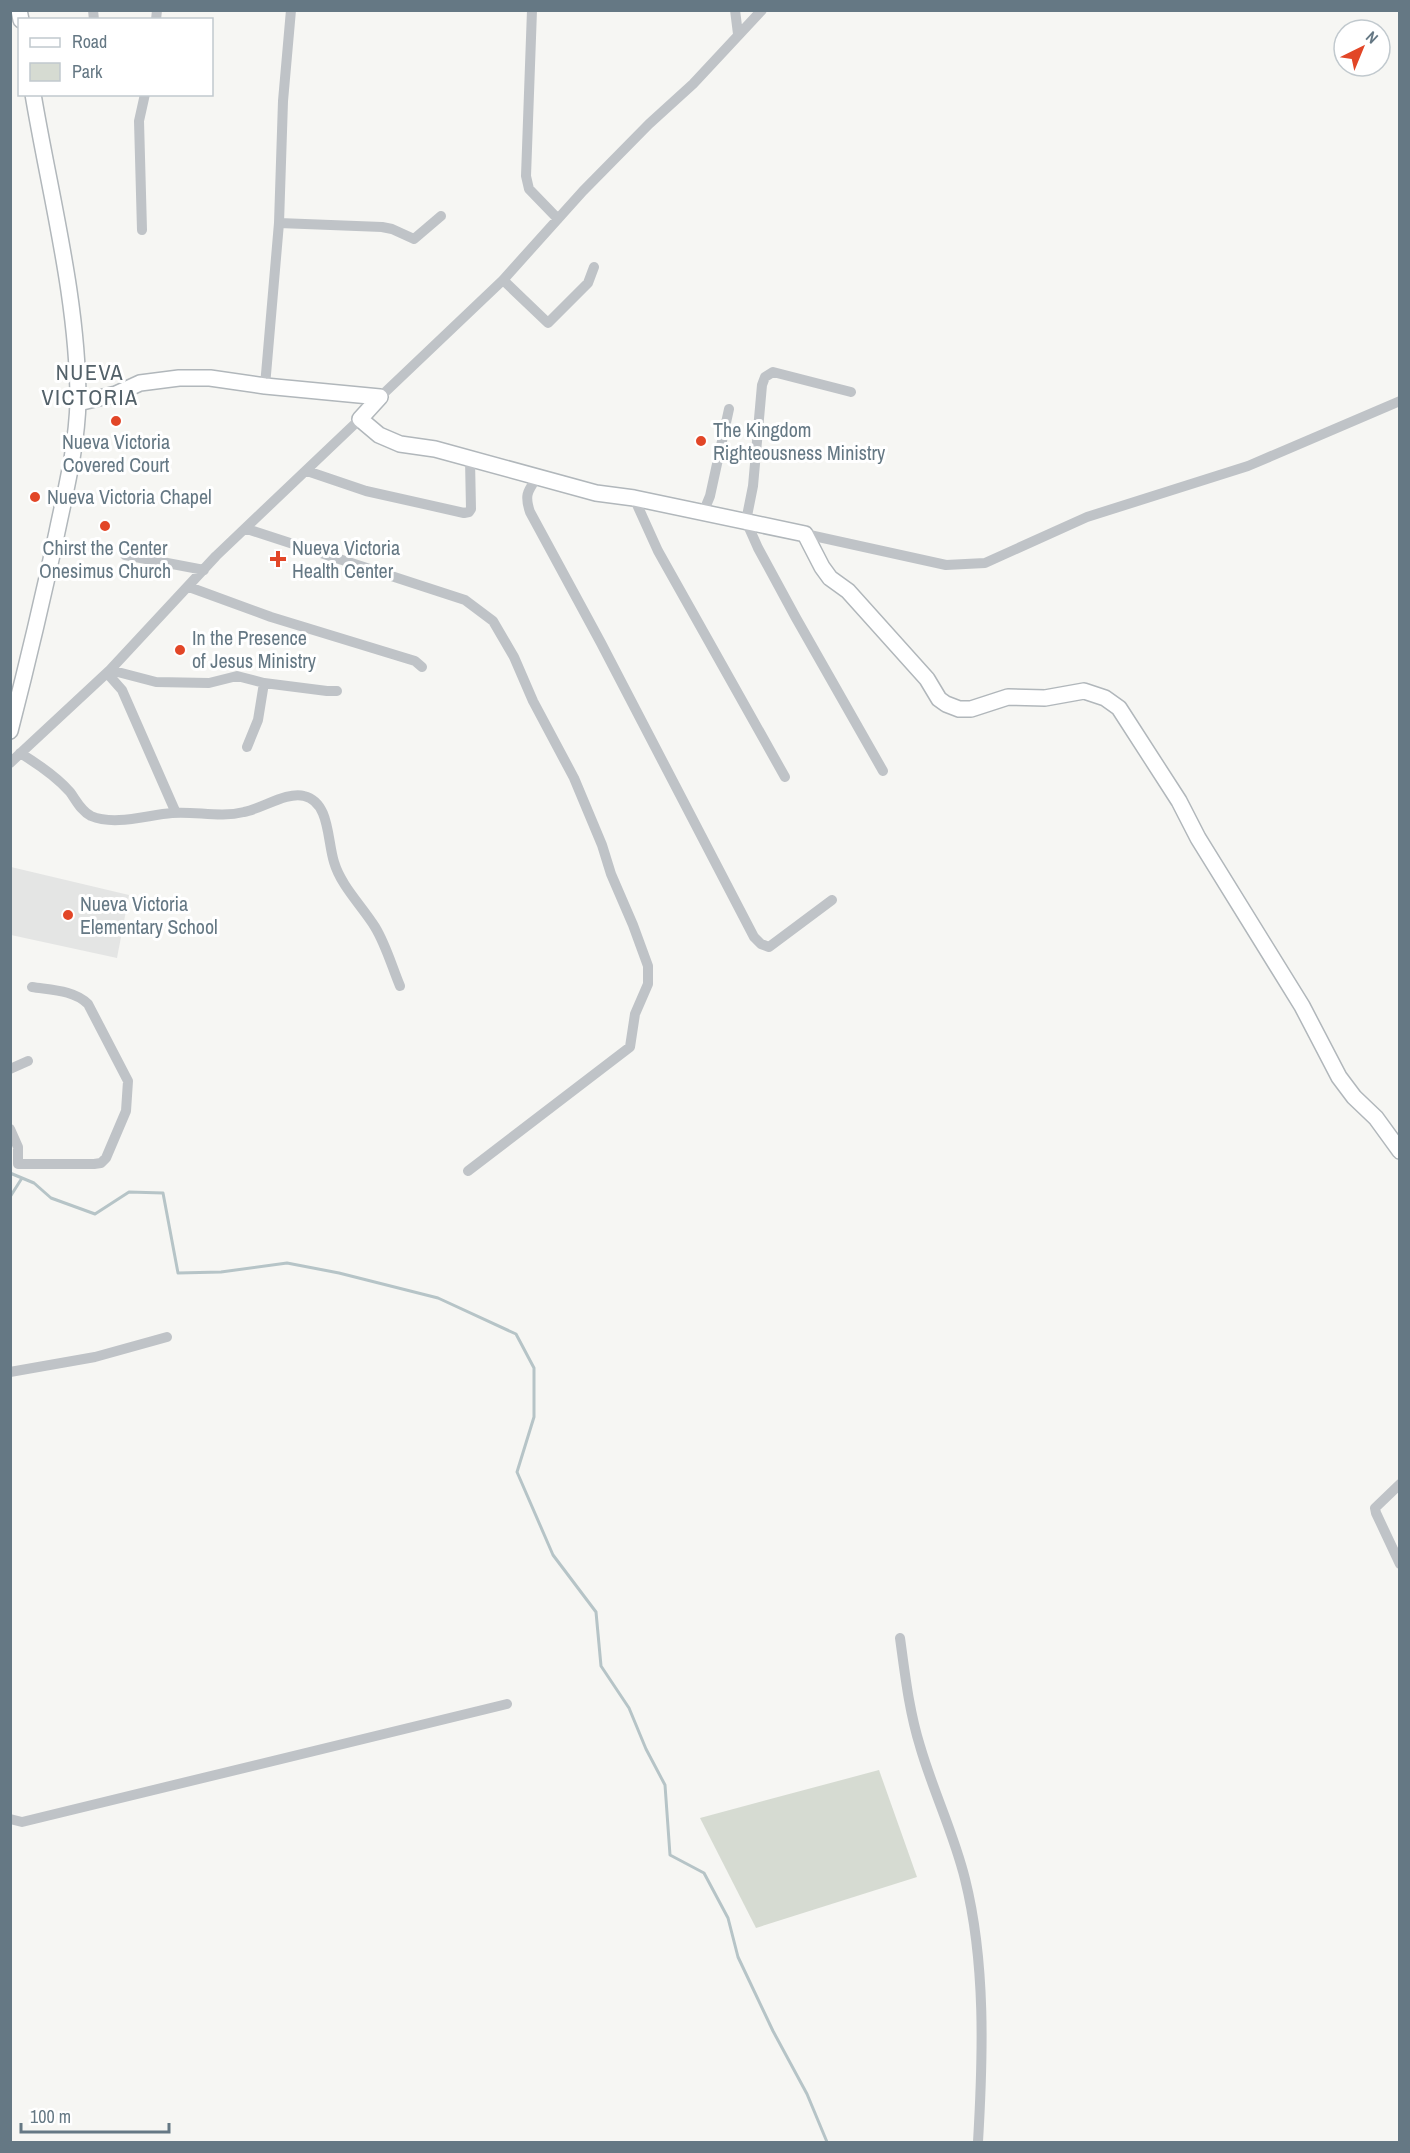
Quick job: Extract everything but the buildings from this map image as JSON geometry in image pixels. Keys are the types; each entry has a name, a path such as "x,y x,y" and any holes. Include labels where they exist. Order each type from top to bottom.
{"street":[{"path":"265,386 279,223 283,101 291,10"},
{"path":"532,10 526,176 530,189 558,219"},
{"path":"735,10 738,34"},
{"path":"10,763 108,671 204,570 503,280 582,191 693,84 762,10"},
{"path":"10,731 44,595 69,477 78,403 76,357 65,272 33,96"},
{"path":"142,230 139,121 145,96"},
{"path":"279,223 382,227 414,239 441,216"},
{"path":"503,280 548,323 588,283 594,267"},
{"path":"851,392 773,372 765,377 762,385 753,486 746,521 758,548 804,632 883,771"},
{"path":"78,403 116,394 140,383 167,378 210,378 265,386 380,397"},
{"path":"360,419 368,428 388,440 435,449 596,493 634,498 746,521 946,565 985,563 1087,517 1248,466 1400,401"},
{"path":"704,513 710,496 729,409"},
{"path":"307,471 366,491 464,513 471,509 470,460"},
{"path":"537,476 527,493 526,500 530,512 602,643 754,937 761,944 769,946 832,900"},
{"path":"634,498 658,551 785,777"},
{"path":"246,529 465,600 493,621 514,657 533,701 574,778 648,966 648,984 635,1014 630,1047 468,1171"},
{"path":"805,534 830,578 848,591 927,679 939,699 946,704 959,710 971,709 1008,697 1045,698 1084,691 1105,698 1119,708 1179,801 1198,838 1302,1006 1339,1077 1354,1097 1376,1118 1400,1151"},
{"path":"125,555 204,570"},
{"path":"189,587 271,617 408,658 422,667"},
{"path":"108,671 156,681 209,683 237,676 327,692 338,691"},
{"path":"108,671 122,690 176,813"},
{"path":"247,747 258,720 264,682"},
{"path":"20,753 52,776 90,815 102,819 176,813 231,815 286,797 302,795 312,799 324,811 335,865 375,928 400,986"},
{"path":"10,1129 18,1147 18,1164 101,1163 106,1158 126,1112 128,1081 88,1004 82,998 69,993 32,987"},
{"path":"10,1070 28,1061"},
{"path":"10,1372 95,1357 167,1337"},
{"path":"1400,1484 1375,1508 1400,1564"},
{"path":"900,1638 908,1696 919,1745 965,1878 971,1909 980,1979 978,2142"},
{"path":"10,1819 22,1822 507,1704"}],"shaded area":[{"name":"Nueva Victoria Elementary School","path":"11,867 129,895 117,958 11,935"}],"green space":[{"path":"879,1770 917,1877 756,1928 700,1818"}],"waterway":[{"path":"10,1173 34,1183 51,1198 95,1214 129,1192 163,1193 178,1273 221,1272 287,1263 339,1273 438,1298 516,1334 534,1368 534,1417 517,1472 553,1555 596,1612 601,1666 629,1708 646,1749 665,1785 670,1855 704,1873 728,1918 738,1957 773,2031 807,2094 827,2142"},
{"path":"10,1197 22,1178"}],"place":[{"name":"Nueva Victoria Covered Court","path":"116,421"},
{"name":"The Kingdom Righteousness Ministry","path":"701,441"},
{"name":"Nueva Victoria Chapel","path":"35,497"},
{"name":"Chirst the Center Onesimus Church","path":"105,526"},
{"name":"Nueva Victoria Health Center","path":"278,559"},
{"name":"In the Presence of Jesus Ministry","path":"180,650"},
{"name":"Nueva Victoria Elementary School","path":"68,915"}],"district":[{"name":"NUEVA VICTORIA","path":"90,384"}]}
